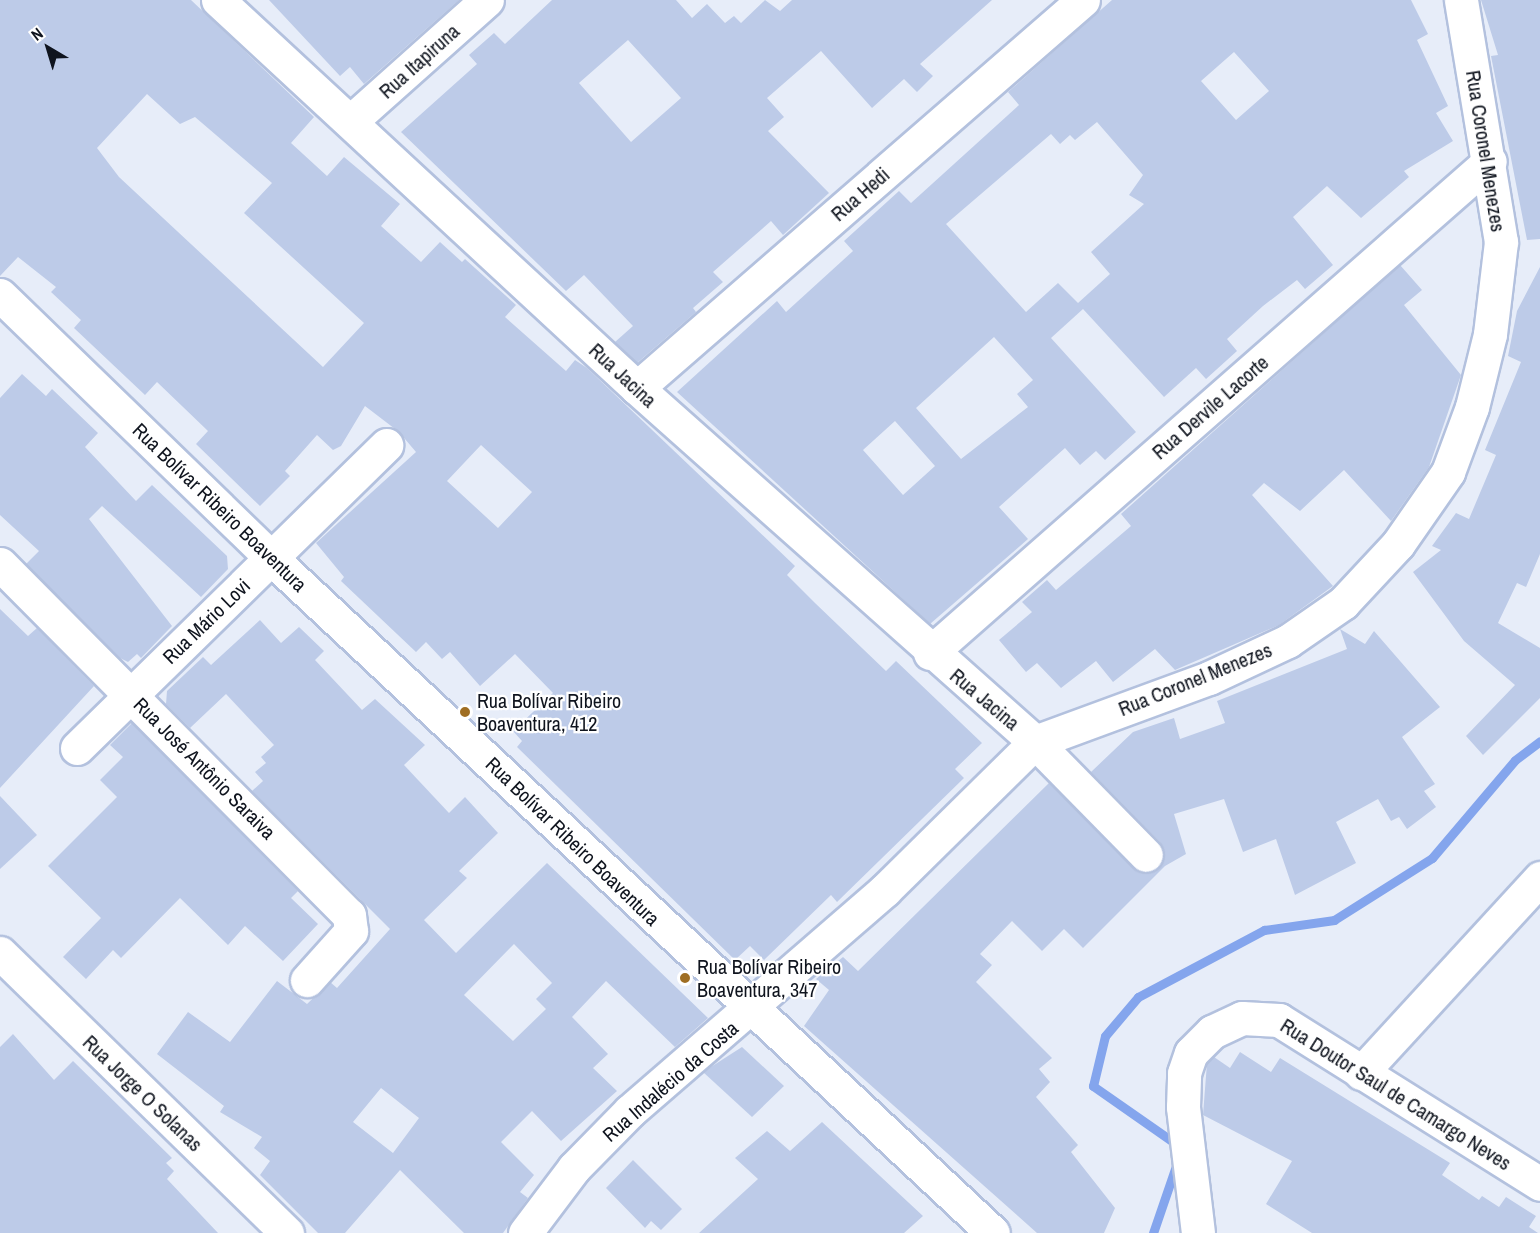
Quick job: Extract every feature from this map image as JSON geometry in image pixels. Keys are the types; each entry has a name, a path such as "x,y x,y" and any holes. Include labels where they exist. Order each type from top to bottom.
{"street":[{"name":"Rua Jacina","path":"218,0 637,388 930,653 1035,742 1146,855"},
{"name":"Rua Itapiruna","path":"351,121 487,0"},
{"name":"Rua Hedi","path":"637,388 1083,0"},
{"name":"Rua Coronel Menezes","path":"1035,742 1209,678 1288,641 1343,603 1398,544 1448,472 1490,334 1501,242 1490,161 1461,0"},
{"name":"Rua Dervile Lacorte","path":"930,653 1490,161"},
{"name":"Rua Bolívar Ribeiro Boaventura","path":"0,295 271,558 751,1010 993,1233"},
{"name":"Rua Mário Lovi","path":"77,748 386,445"},
{"name":"Rua José Antônio Saraiva","path":"0,564 349,915 351,931 307,980"},
{"name":"Rua Indalécio da Costa","path":"525,1233 574,1168 630,1111 751,1010 885,890 1035,742"},
{"path":"1361,1073 1540,878"},
{"name":"Rua Jorge O Solanas","path":"0,953 287,1233"},
{"name":"Rua Doutor Saul de Camargo Neves","path":"1198,1233 1182,1087 1186,1065 1200,1044 1224,1024 1260,1016 1279,1020 1540,1184"}],"building":[{"path":"0,0 191,0 314,117 291,143 327,176 344,157 400,204 381,226 421,262 440,242 462,262 465,259 516,305 505,317 566,371 575,360 587,368 795,566 787,575 886,671 896,661 982,743 955,769 964,778 837,902 831,895 764,960 750,946 735,960 517,747 522,741 513,731 553,693 515,654 480,686 450,652 442,659 426,642 416,652 341,581 344,577 316,543 416,452 399,432 365,406 341,446 333,450 317,435 285,471 290,476 260,506 196,444 208,431 157,382 145,395 74,328 81,320 51,292 56,287 18,257 0,276","holes":["147,94 180,124 195,117 272,183 244,213 364,323 323,367 119,177 97,148","481,445 532,492 498,528 447,481"]},
{"path":"269,0 459,0 364,84 350,67 340,76"},
{"path":"552,0 676,0 692,18 707,4 725,23 734,16 741,23 765,0 780,11 792,0 992,0 920,64 933,76 917,92 904,79 872,108 821,51 767,98 784,117 768,131 829,193 783,235 771,221 713,272 723,282 693,308 696,312 637,363 615,342 633,326 584,275 566,291 401,132 477,64 469,55 494,33 505,44","holes":["628,40 681,98 631,142 579,83"]},
{"path":"1112,0 1411,0 1428,34 1417,40 1448,106 1436,113 1453,141 1404,171 1409,177 1361,218 1327,186 1293,217 1333,265 1305,289 1297,280 1263,306 1227,339 1237,351 1206,379 1196,368 1164,397 1083,309 1051,338 1136,432 1105,460 1096,451 1080,465 1065,448 999,507 1028,539 930,624 677,392 777,301 786,312 853,251 844,241 899,191 911,203 1019,105 1008,92","holes":["1234,52 1269,91 1236,120 1201,81","1097,122 1143,175 1129,195 1144,204 1091,252 1110,274 1078,303 1058,283 1026,312 946,224 1051,134 1060,144 1070,135 1075,140","994,337 1033,380 1017,394 1028,407 961,459 916,408","895,421 935,466 903,495 863,450"]},
{"path":"1481,0 1540,0 1540,239 1527,240 1491,56 1498,55"},
{"path":"1400,265 1422,290 1404,305 1461,375 1429,467 1391,521 1344,470 1300,511 1264,483 1252,495 1333,586 1279,625 1175,670 1155,649 1113,682 1096,661 1061,688 1037,663 1026,672 999,640 1032,612 1022,602 1047,580 1056,590 1131,526 1121,514"},
{"path":"1540,267 1540,554 1526,587 1517,583 1498,623 1540,648 1540,698 1483,755 1466,736 1515,685 1464,641 1413,572 1441,550 1432,546 1456,513 1469,519 1496,455 1485,450 1521,362 1508,356 1517,311"},
{"path":"22,374 46,396 52,389 98,433 85,447 136,501 152,485 227,556 228,569 201,597 102,506 89,519 172,626 141,658 137,654 128,662 120,658 26,564 39,551 0,515 0,398"},
{"path":"0,609 28,636 37,628 94,686 0,788"},
{"path":"260,620 281,643 299,627 324,651 315,660 362,710 375,699 425,745 404,765 449,813 465,797 498,833 459,871 467,878 424,920 456,953 547,863 708,1018 675,1047 606,981 572,1017 608,1054 593,1068 617,1091 561,1141 532,1111 501,1142 534,1175 520,1192 528,1198 503,1233 464,1233 400,1170 345,1233 318,1233 260,1175 270,1161 254,1148 262,1137 220,1112 224,1106 157,1054 188,1012 230,1042 277,981 307,1004 330,982 337,988 390,929 252,791 263,781 255,772 266,763 261,757 274,745 226,694 190,728 166,704 167,691 203,657 211,665","holes":["514,944 552,983 536,999 546,1009 513,1041 464,995","381,1088 419,1118 393,1153 353,1122"]},
{"path":"1340,629 1365,644 1374,631 1440,707 1402,737 1435,784 1424,791 1436,807 1407,829 1399,817 1391,821 1378,799 1336,822 1356,863 1295,895 1276,839 1243,852 1224,799 1174,814 1186,854 1165,866 1083,948 1064,929 1042,951 1012,921 980,954 992,965 976,982 1052,1058 1039,1069 1050,1082 1036,1097 1078,1145 1071,1152 1115,1208 1104,1233 1037,1233 804,1026 829,990 816,979 843,957 858,971 1049,783 1133,868 1142,873 1159,869 1164,859 1160,842 1091,772 1133,732 1174,718 1180,739 1225,723 1217,701 1347,649"},
{"path":"132,723 298,891 291,898 318,924 283,961 245,926 228,945 180,898 121,958 113,950 86,979 63,957 101,918 48,866 117,797 100,780 123,757 110,745"},
{"path":"0,796 37,835 0,869"},
{"path":"13,1034 54,1080 73,1061 172,1158 166,1163 174,1171 167,1179 218,1233 0,1233 0,1047"},
{"path":"742,1047 784,1086 752,1117 703,1072"},
{"path":"1240,1052 1271,1072 1280,1058 1450,1163 1442,1175 1479,1200 1482,1196 1499,1207 1506,1197 1536,1216 1529,1227 1538,1233 1312,1233 1266,1204 1292,1161 1203,1115 1207,1063 1214,1057 1230,1068"},
{"path":"822,1122 923,1216 904,1233 699,1233 758,1179 735,1158 767,1131 790,1151"},
{"path":"633,1160 682,1209 661,1230 651,1221 645,1228 606,1188"}],"waterway":[{"path":"1179,1146 1093,1086 1105,1036 1138,997 1264,930 1334,920 1432,858 1515,760 1540,741"},
{"path":"1153,1233 1178,1160"}],"place":[{"name":"Rua Bolívar Ribeiro Boaventura, 412","path":"465,712"},
{"name":"Rua Bolívar Ribeiro Boaventura, 347","path":"685,978"}]}
